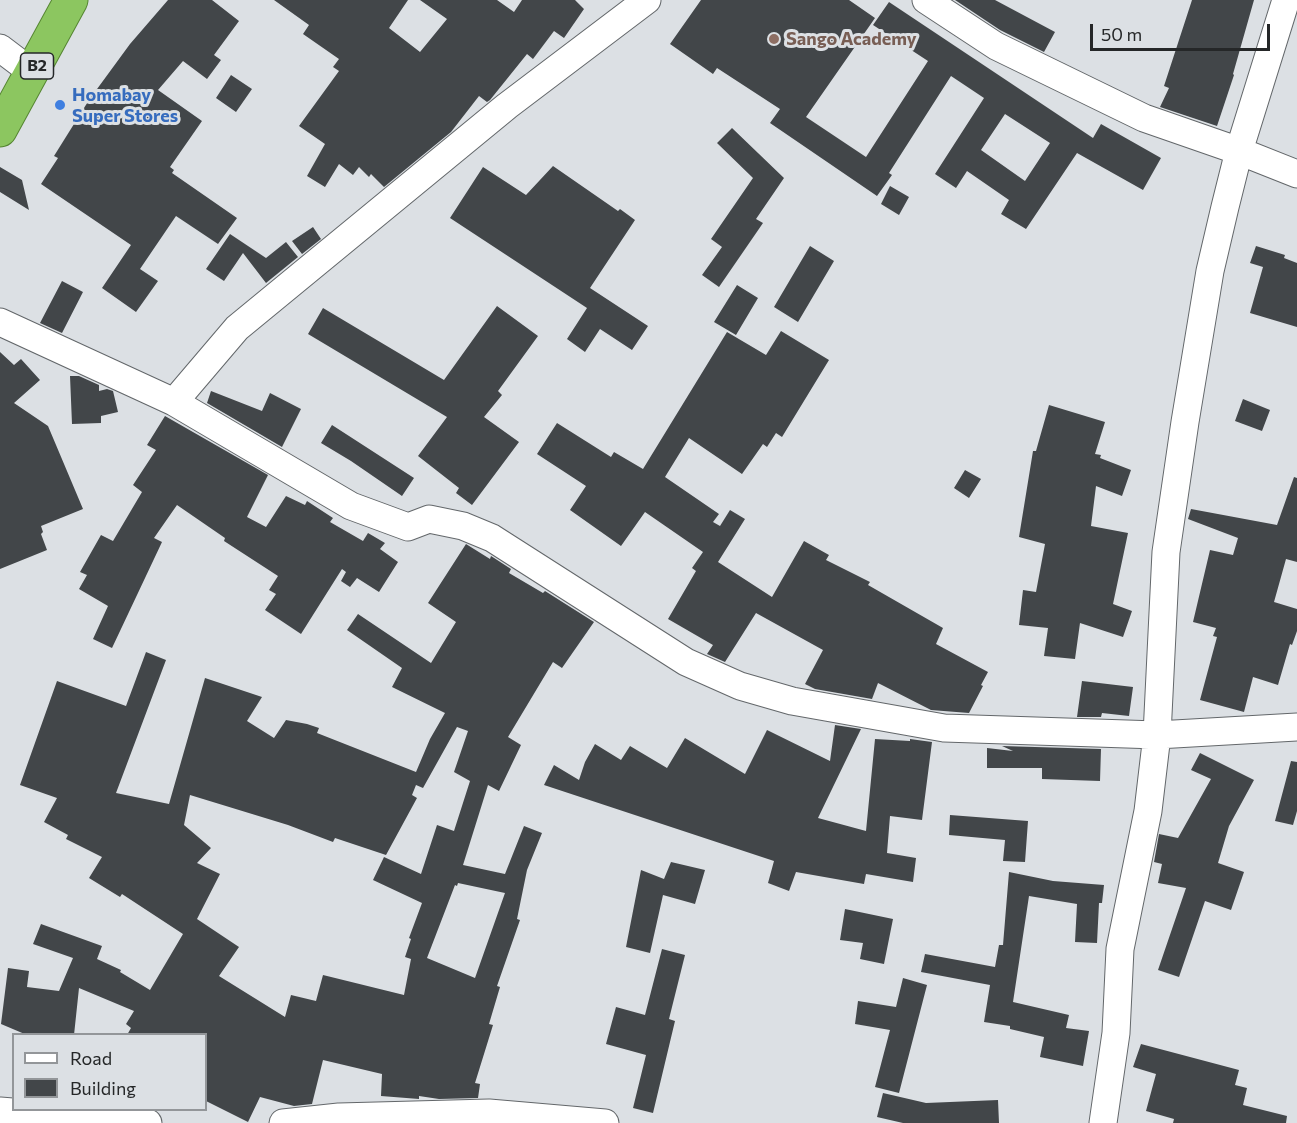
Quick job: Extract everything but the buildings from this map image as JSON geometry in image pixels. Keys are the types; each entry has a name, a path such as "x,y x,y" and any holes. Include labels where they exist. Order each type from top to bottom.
{"highway":[{"name":"B2","path":"0,130 71,0"}],"street":[{"path":"174,402 237,328 507,106 647,0"},
{"path":"926,0 996,46 1144,118 1297,174"},
{"path":"1103,1123 1116,1033 1120,949 1148,811 1157,735 1166,552 1210,271 1239,151 1287,0"},
{"path":"0,48 33,73"},
{"path":"0,322 174,402 351,506 408,527 429,519 462,526 492,538 686,662 740,686 792,701 944,728 1157,735 1297,726"},
{"path":"0,1111 148,1123"},
{"path":"283,1123 339,1117 489,1113 605,1123"}],"place":[{"name":"Sango Academy","path":"774,39"},
{"name":"Homabay Super Stores","path":"60,105"}]}
